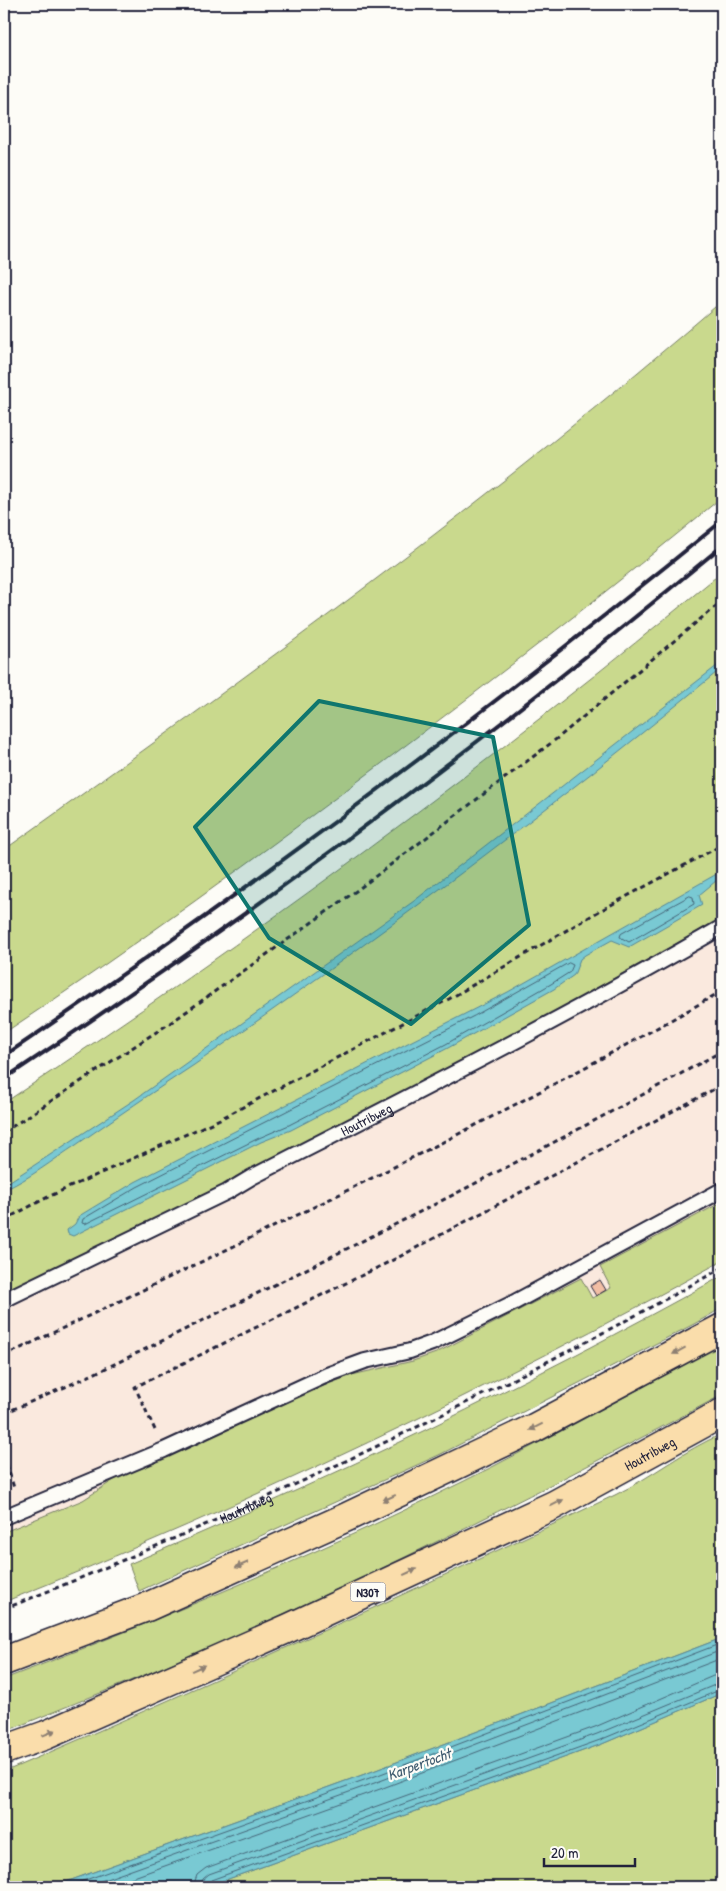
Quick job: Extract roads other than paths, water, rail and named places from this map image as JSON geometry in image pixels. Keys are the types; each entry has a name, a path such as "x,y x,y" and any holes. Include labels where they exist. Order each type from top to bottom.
{"main road":[{"path":"4,1661 147,1607 347,1517 534,1428 722,1328"},
{"name":"Houtribweg","path":"4,1750 46,1735 289,1628 554,1505 722,1413"}],"lane":[{"name":"Houtribweg","path":"4,1300 227,1192 598,997 722,927"},
{"path":"4,1517 164,1450 327,1375 365,1361 410,1351 432,1343 514,1303 722,1190"}],"water":[{"path":"722,662 722,668 594,772 396,921 194,1065 41,1169 4,1190 4,1185 134,1100 414,901"},
{"path":"722,871 722,876 699,895 702,905 629,947 612,940 585,955 580,959 574,975 554,989 448,1048 291,1130 261,1142 73,1236 68,1234 67,1230 75,1224 79,1216 135,1182 508,992"},
{"name":"Karpertocht","path":"722,1638 722,1693 602,1744 206,1887 52,1887 376,1770"}],"railway":[{"path":"4,1056 188,929 369,797 547,661 722,521"},
{"path":"4,1079 189,953 370,822 460,755 636,617 722,546"}]}
